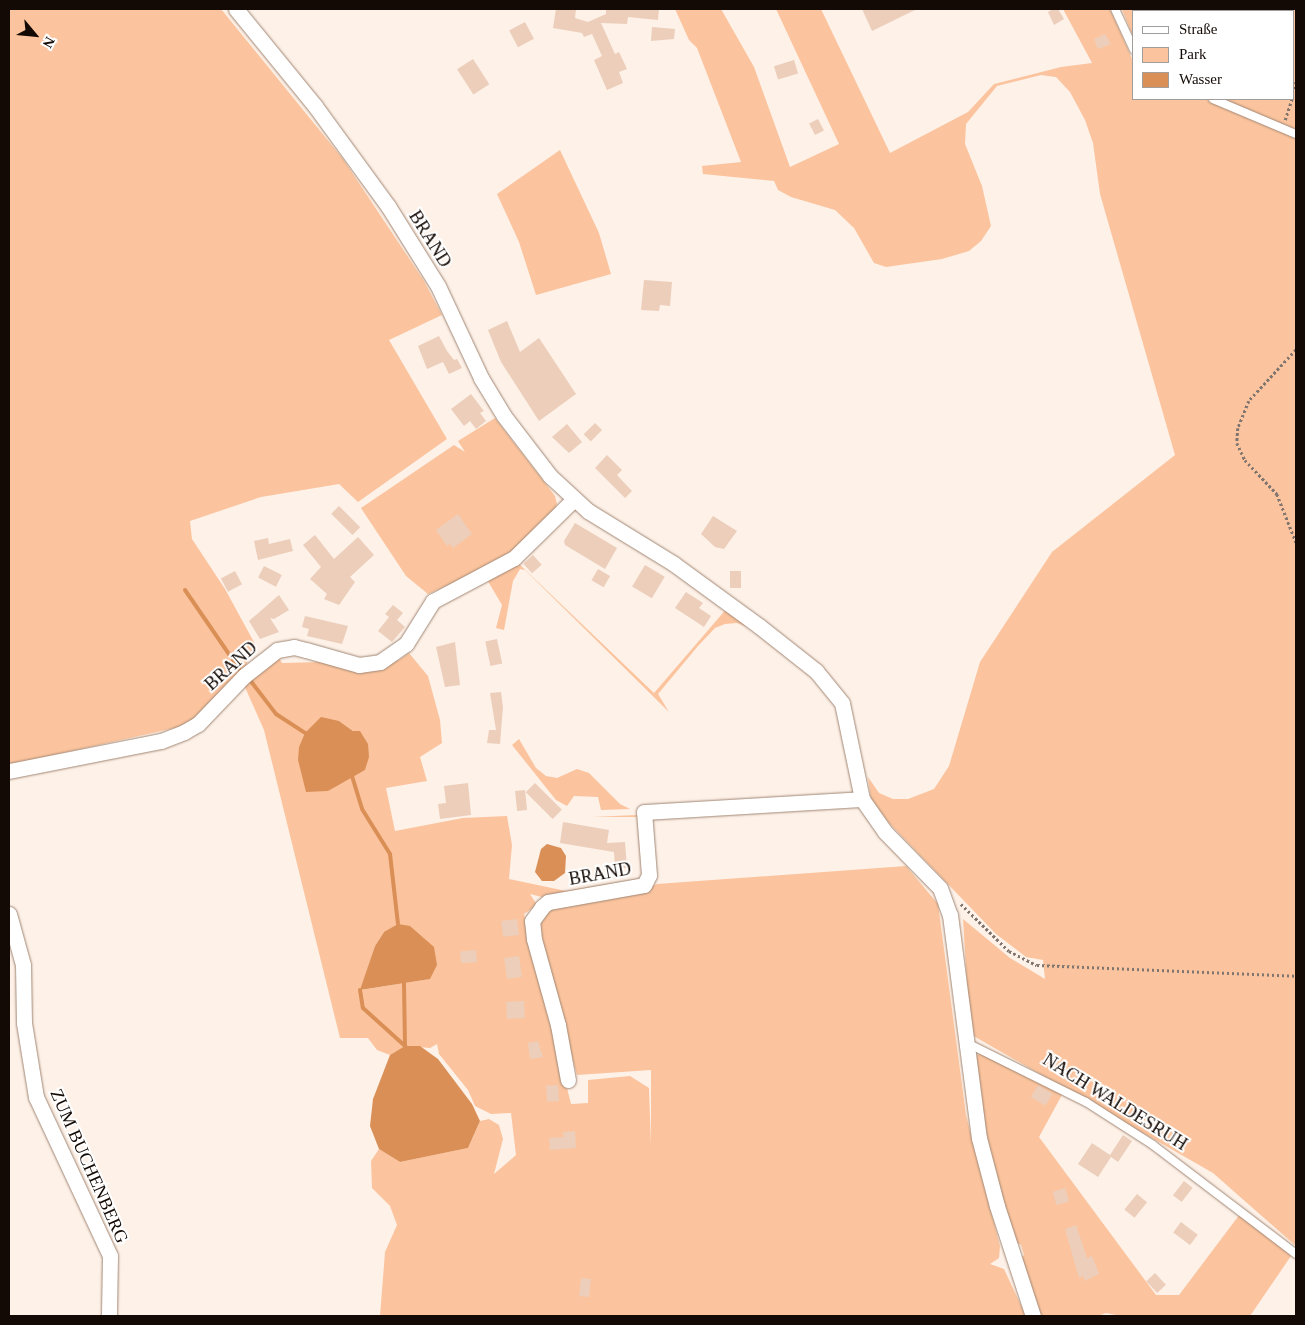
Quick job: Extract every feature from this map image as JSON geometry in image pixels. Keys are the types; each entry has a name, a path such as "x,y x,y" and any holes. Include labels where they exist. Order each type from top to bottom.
{"street":[{"name":"BRAND","path":"236,9 314,106 388,206 438,286 481,378 504,416 550,476 573,500 711,590 816,671 842,703 862,799 885,832 940,888"},
{"name":"BRAND","path":"9,771 160,740 184,732 198,724 244,676 277,650 294,647 359,665 380,662 406,644 433,601 514,558 573,500"},
{"name":"BRAND","path":"568,1080 558,1025 534,939 532,921 542,907 548,902 644,885 649,876 644,812 862,799"},
{"path":"940,888 950,914 979,1138 997,1206 1033,1316"},
{"name":"ZUM BUCHENBERG","path":"9,914 23,965 24,1022 36,1097 110,1256 109,1316"}],"lane":[{"path":"1115,9 1132,46"},
{"path":"1215,100 1296,134"},
{"name":"NACH WALDESRUH","path":"965,1041 1052,1084 1153,1145 1296,1254"}],"path":[{"path":"1281,129 1292,100"},
{"path":"1296,350 1249,401 1238,428 1236,443 1245,460 1277,494 1296,542"},
{"path":"940,888 972,913 1009,950 1037,965 1296,975"}],"green space":[{"path":"9,9 221,9 343,159 424,281 442,315 389,340 447,439 358,502 339,484 261,497 190,521 192,539 225,589 255,644 241,678 200,716 179,727 9,765"},
{"path":"675,9 721,9 754,67 790,167 839,144 776,9 821,9 890,153 968,112 994,84 1061,67 1092,63 1063,9 1110,9 1132,58 1132,100 1295,100 1295,10 1132,10 1132,34 1122,9 1296,9 1296,1246 1213,1173 970,1034 963,919 1010,958 1045,979 1043,960 1026,957 996,934 889,823 871,799 868,777 879,793 893,799 908,799 934,789 949,766 980,662 1052,552 1175,455 1100,194 1093,143 1085,120 1070,92 1056,77 1041,75 997,86 966,124 965,144 982,186 991,226 981,241 969,251 942,259 886,267 874,263 854,228 835,210 791,197 778,190 774,181 703,174 702,166 741,162 697,48 689,40"},
{"path":"560,150 599,233 611,274 536,295 519,242 497,194"},
{"path":"495,418 555,496 557,504 553,513 506,559 428,594 406,576 361,508 454,445 465,452 458,441"},
{"path":"517,562 654,693 728,607 751,624 748,627 737,623 725,624 715,628 698,646 658,694 669,712 525,570 520,569 513,581 504,630 496,628 502,605 486,578"},
{"path":"409,653 428,676 440,720 442,743 420,757 427,781 386,788 395,831 463,818 507,816 512,845 509,879 566,891 642,878 637,817 592,817 637,815 644,879 546,898 530,894 537,905 524,914 571,1104 588,1103 588,1080 630,1076 649,1088 651,1145 651,1070 577,1075 535,923 543,909 638,892 657,884 906,866 938,904 966,1115 1000,1246 999,1258 990,1264 1004,1269 1026,1316 380,1316 385,1252 397,1225 390,1206 372,1188 371,1161 379,1149 400,1162 468,1148 480,1121 489,1119 499,1125 503,1139 494,1174 516,1155 511,1113 491,1114 475,1106 468,1090 439,1054 437,1044 430,1048 406,1046 390,1055 377,1050 368,1038 340,1038 264,730 244,685 278,656 282,663 399,660","holes":["339,721 353,731 365,770 352,776","384,932 429,979 361,990 375,946"]},
{"path":"519,739 536,768 546,776 557,778 577,769 589,773 620,804 630,809 601,810 598,797 574,796 567,806 556,800 512,745"},
{"path":"983,1052 1063,1093 1039,1137 1156,1295 1179,1295 1240,1214 1291,1256 1250,1316 1121,1316 1106,1313 1098,1316 1038,1316 1021,1259 1024,1255 1021,1245 1014,1241 987,1148 974,1057"}],"water":[{"path":"321,717 339,721 353,731 360,731 368,744 369,757 365,770 328,791 306,792 298,760 299,747 305,733"},
{"path":"547,844 561,848 566,856 565,873 554,881 542,881 535,872 541,849"},
{"path":"398,924 410,926 434,947 437,965 430,979 360,990 375,946 384,932"},
{"path":"405,1046 420,1046 438,1059 472,1104 480,1121 468,1148 400,1162 379,1149 370,1126 373,1099 390,1055"}],"building":[{"path":"556,9 576,9 575,18 588,22 606,14 606,9 659,9 658,20 628,17 627,24 601,23 615,54 619,52 627,69 619,72 623,83 607,90 594,60 602,56 592,34 584,37 582,33 553,28"},
{"path":"862,9 917,9 872,31"},
{"path":"1058,9 1064,19 1054,25 1048,12"},
{"path":"525,22 534,39 518,47 509,30"},
{"path":"652,27 675,29 674,39 651,41"},
{"path":"1105,34 1111,44 1098,49 1094,39"},
{"path":"473,59 489,84 473,95 457,69"},
{"path":"794,60 798,73 778,80 774,66"},
{"path":"818,119 824,131 815,135 809,124"},
{"path":"644,280 672,282 670,306 660,305 659,311 641,310"},
{"path":"507,321 520,352 539,338 576,394 539,421 501,362 488,330"},
{"path":"439,336 447,351 454,360 457,359 462,368 449,374 443,362 427,369 418,346"},
{"path":"471,394 484,411 480,413 486,421 476,429 470,421 464,426 451,409"},
{"path":"595,423 602,430 591,441 584,434"},
{"path":"567,424 582,442 569,453 552,437"},
{"path":"607,455 622,470 617,475 632,491 625,498 595,468"},
{"path":"339,506 360,527 352,535 331,514"},
{"path":"458,514 472,534 453,548 450,544 447,546 436,530"},
{"path":"713,516 737,531 724,549 715,547 701,534"},
{"path":"575,523 617,548 605,569 565,545 564,541"},
{"path":"315,535 334,559 358,537 374,555 350,577 355,582 339,605 324,599 327,594 310,579 321,567 303,545"},
{"path":"268,538 269,544 290,539 293,551 258,560 254,541"},
{"path":"533,555 542,565 532,573 523,564"},
{"path":"645,565 665,577 652,598 632,586"},
{"path":"264,566 282,575 276,587 258,578"},
{"path":"598,569 610,576 604,587 592,580"},
{"path":"235,571 242,584 228,592 221,579"},
{"path":"730,571 741,571 741,588 730,588"},
{"path":"686,592 703,603 699,608 711,616 704,627 675,608"},
{"path":"279,595 289,610 274,619 270,618 279,632 260,639 249,621"},
{"path":"393,605 403,613 397,620 405,627 392,642 378,631 389,617 385,614"},
{"path":"305,616 348,626 342,644 307,636 309,629 302,627"},
{"path":"497,639 502,663 490,666 485,641"},
{"path":"455,642 460,685 445,687 436,647"},
{"path":"501,692 503,707 500,744 487,743 489,730 496,730 490,693"},
{"path":"468,783 471,815 440,819 438,804 446,803 444,786"},
{"path":"535,783 562,810 553,819 526,792"},
{"path":"525,790 527,810 517,811 515,791"},
{"path":"563,822 609,830 607,843 625,842 627,868 615,868 614,852 560,843"},
{"path":"517,919 519,935 503,937 501,921"},
{"path":"476,950 477,962 461,963 460,951"},
{"path":"519,956 522,977 507,979 504,958"},
{"path":"524,1001 525,1018 507,1019 506,1002"},
{"path":"538,1041 543,1057 530,1059 528,1043"},
{"path":"558,1085 559,1101 547,1102 546,1086"},
{"path":"1038,1085 1053,1094 1045,1106 1031,1097"},
{"path":"575,1131 576,1148 550,1150 549,1138 564,1137 563,1132"},
{"path":"1123,1135 1132,1141 1118,1162 1111,1157 1098,1177 1078,1164 1092,1143 1110,1155"},
{"path":"1184,1181 1193,1188 1182,1202 1173,1195"},
{"path":"1065,1188 1069,1201 1057,1205 1053,1192"},
{"path":"1137,1194 1147,1202 1135,1218 1124,1210"},
{"path":"1181,1222 1198,1235 1190,1245 1173,1232"},
{"path":"1076,1225 1087,1258 1092,1256 1099,1274 1085,1281 1083,1276 1079,1278 1065,1229"},
{"path":"1155,1273 1166,1285 1157,1293 1146,1281"},
{"path":"581,1278 591,1279 589,1297 579,1296"}],"waterway":[{"path":"185,590 239,669"},
{"path":"250,680 276,714 305,733"},
{"path":"352,776 362,809 390,854 398,924"},
{"path":"404,983 405,1046"},
{"path":"360,990 363,1008 405,1046"}]}
